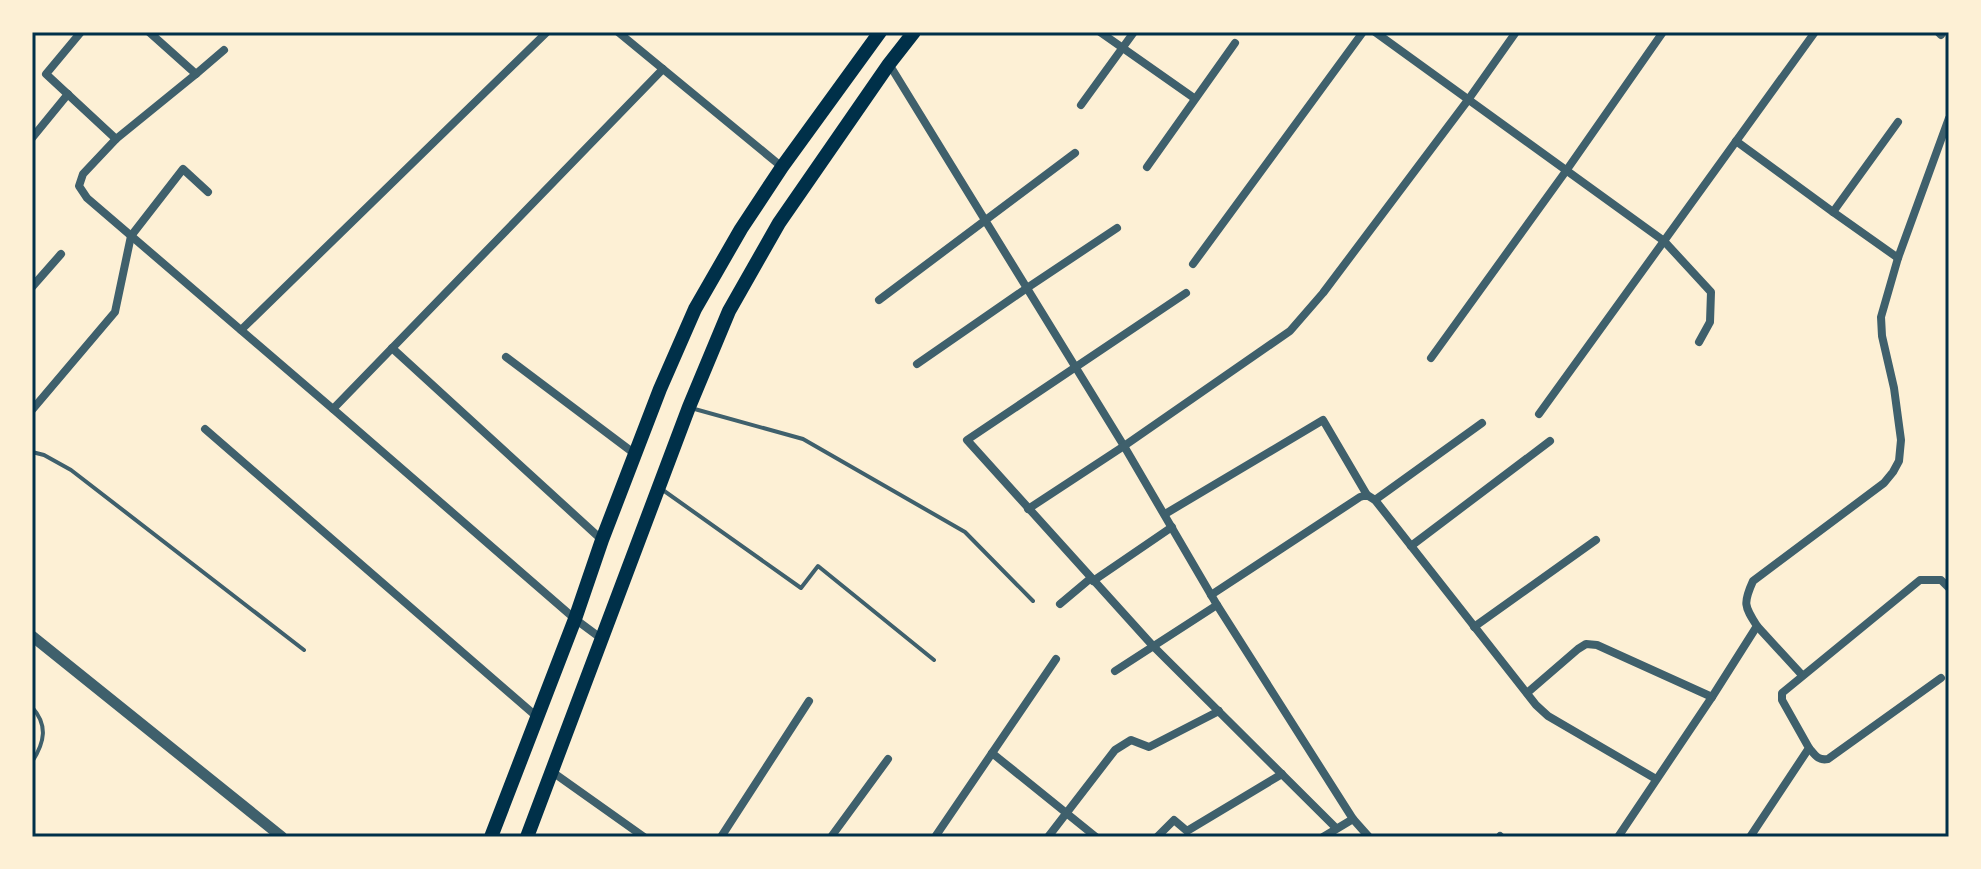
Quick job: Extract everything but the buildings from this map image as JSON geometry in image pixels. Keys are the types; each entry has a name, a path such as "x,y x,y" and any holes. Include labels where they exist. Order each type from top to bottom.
{"main road":[{"path":"491,837 660,389 695,309 741,229 782,167 880,32"},
{"path":"527,837 689,407 729,311 779,223 914,32"}],"street":[{"path":"81,32 46,74 116,139"},
{"path":"149,32 196,74"},
{"path":"241,330 547,32"},
{"path":"618,32 782,167"},
{"path":"1100,32 1194,98"},
{"path":"1081,105 1134,32"},
{"path":"1193,264 1363,32"},
{"path":"1375,32 1664,241 1711,292 1710,322 1699,342"},
{"path":"1028,509 1290,331 1323,293 1516,32"},
{"path":"1431,358 1663,32"},
{"path":"1539,414 1815,32"},
{"path":"1147,167 1235,43"},
{"path":"224,50 116,139 83,174 79,186 87,198 602,639"},
{"path":"889,64 1124,446 1217,605 1353,819 1369,837"},
{"path":"333,409 663,69"},
{"path":"32,138 68,94"},
{"path":"1802,675 1757,626 1746,609 1746,597 1753,581 1884,483 1899,461 1901,440 1881,317 1898,258 1949,118"},
{"path":"1833,212 1898,122"},
{"path":"1736,141 1898,258"},
{"path":"879,300 1075,153"},
{"path":"32,410 115,312 131,236 183,169 208,192"},
{"path":"917,364 1117,228"},
{"path":"32,287 61,254"},
{"path":"1186,293 967,440 1153,646 1336,828"},
{"path":"392,348 602,540"},
{"path":"506,357 635,454"},
{"path":"1165,514 1323,420 1371,497 1548,716 1656,779"},
{"path":"1211,595 1360,497 1371,497 1482,423"},
{"path":"205,429 536,716"},
{"path":"1411,546 1550,441"},
{"path":"1060,604 1092,579 1172,527"},
{"path":"1474,627 1596,540"},
{"path":"1941,678 1828,759 1822,760 1809,748 1782,700 1786,688 1920,580 1941,580 1949,588"},
{"path":"1115,671 1217,605"},
{"path":"1618,837 1757,626"},
{"path":"32,636 282,837"},
{"path":"1527,693 1586,644 1597,645 1712,697"},
{"path":"935,837 1056,659"},
{"path":"721,837 809,701"},
{"path":"1048,837 1115,750 1131,740 1149,747 1219,711"},
{"path":"1750,837 1809,748"},
{"path":"992,753 1096,837"},
{"path":"831,837 888,759"},
{"path":"551,771 644,837"},
{"path":"1157,837 1174,820 1187,831 1282,774"},
{"path":"1323,837 1353,819"}],"lane":[{"path":"689,407 803,439 965,532 1033,601"},
{"path":"32,452 71,470 304,650"},
{"path":"660,488 801,588 818,566 934,660"},
{"path":"32,707 43,724 42,743 32,762"}]}
